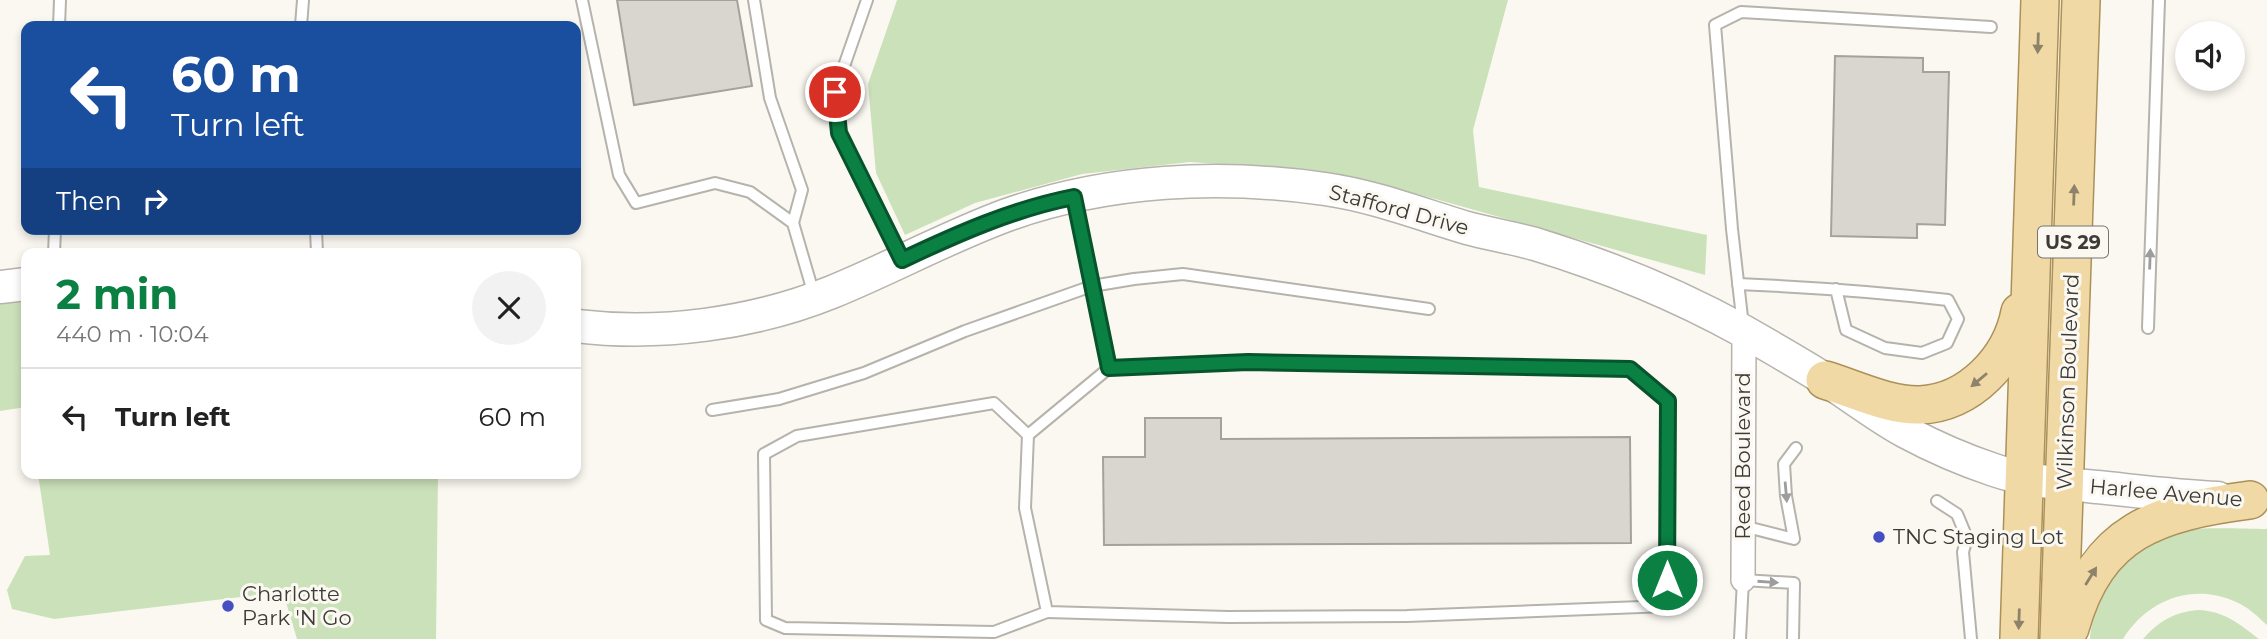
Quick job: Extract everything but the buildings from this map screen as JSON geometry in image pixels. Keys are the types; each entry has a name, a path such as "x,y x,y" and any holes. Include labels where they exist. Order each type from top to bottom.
{"main road":[{"name":"Wilkinson Boulevard","path":"2019,639 2040,0"},
{"name":"Wilkinson Boulevard","path":"2059,639 2081,0"},
{"path":"1825,380 1885,399 1918,405 1945,401 1967,390 1992,369 2007,348 2019,319 2031,252"},
{"path":"2067,639 2088,579 2122,540 2165,517 2201,506 2258,500"}],"street":[{"name":"Stafford Drive","path":"581,326 648,330 763,314 831,293 953,236 1010,214 1119,188 1179,182 1236,181 1326,189 1402,207 1469,229 1534,244 1632,278 1744,331 1907,432 1953,454 1995,470 2065,484"},
{"path":"0,287 21,285"},
{"name":"Reed Boulevard","path":"1743,580 1744,331"},
{"name":"Harlee Avenue","path":"2065,484 2156,495 2258,500"}],"lane":[{"path":"59,21 60,0"},
{"path":"301,21 303,0"},
{"path":"582,0 619,175 636,202 715,183 750,192 793,223"},
{"path":"754,0 770,98 802,190 793,223 815,298"},
{"path":"867,0 835,92 839,133 902,260"},
{"path":"2148,328 2159,0"},
{"path":"1744,331 1715,25 1741,12 1991,27"},
{"path":"1074,197 1109,368"},
{"path":"712,410 779,399 864,373 965,331 1092,286 1183,274 1429,309"},
{"path":"1738,284 1836,289 1948,300 1958,319 1947,343 1922,353 1885,348 1846,330 1836,289"},
{"path":"1028,435 994,403 797,436 764,454 766,620 785,628 994,632 1048,612 1228,617 1406,616 1667,606 1668,401 1630,369 1248,362 1109,368 1028,435 1025,508 1048,612"},
{"path":"1743,526 1794,539 1786,496 1784,464 1796,448"},
{"path":"1937,501 1957,514 1967,538 1964,552 1971,639"},
{"path":"1740,639 1743,580 1794,583 1793,639"}],"green space":[{"path":"897,0 1508,0 1473,130 1479,187 1707,235 1705,275 1421,195 1289,169 1190,162 1082,174 975,203 905,235 876,173 868,84"},
{"path":"21,299 21,408 0,411 0,301"},
{"path":"39,479 438,479 436,639 297,639 283,592 54,619 12,609 7,590 25,556 50,555"},
{"path":"2267,529 2267,625 2236,602 2220,596 2188,595 2172,598 2158,605 2133,625 2123,639 2090,639 2093,620 2109,584 2120,568 2149,543 2186,530"},
{"path":"2198,610 2224,616 2259,639 2143,639 2168,618"}],"place":[{"name":"TNC Staging Lot","path":"1879,537"},
{"name":"Charlotte Park 'N Go","path":"228,606"}],"route":[{"path":"835,92 839,133 902,260 1010,214 1074,197 1109,368 1248,362 1630,369 1668,401 1667,580"}]}
